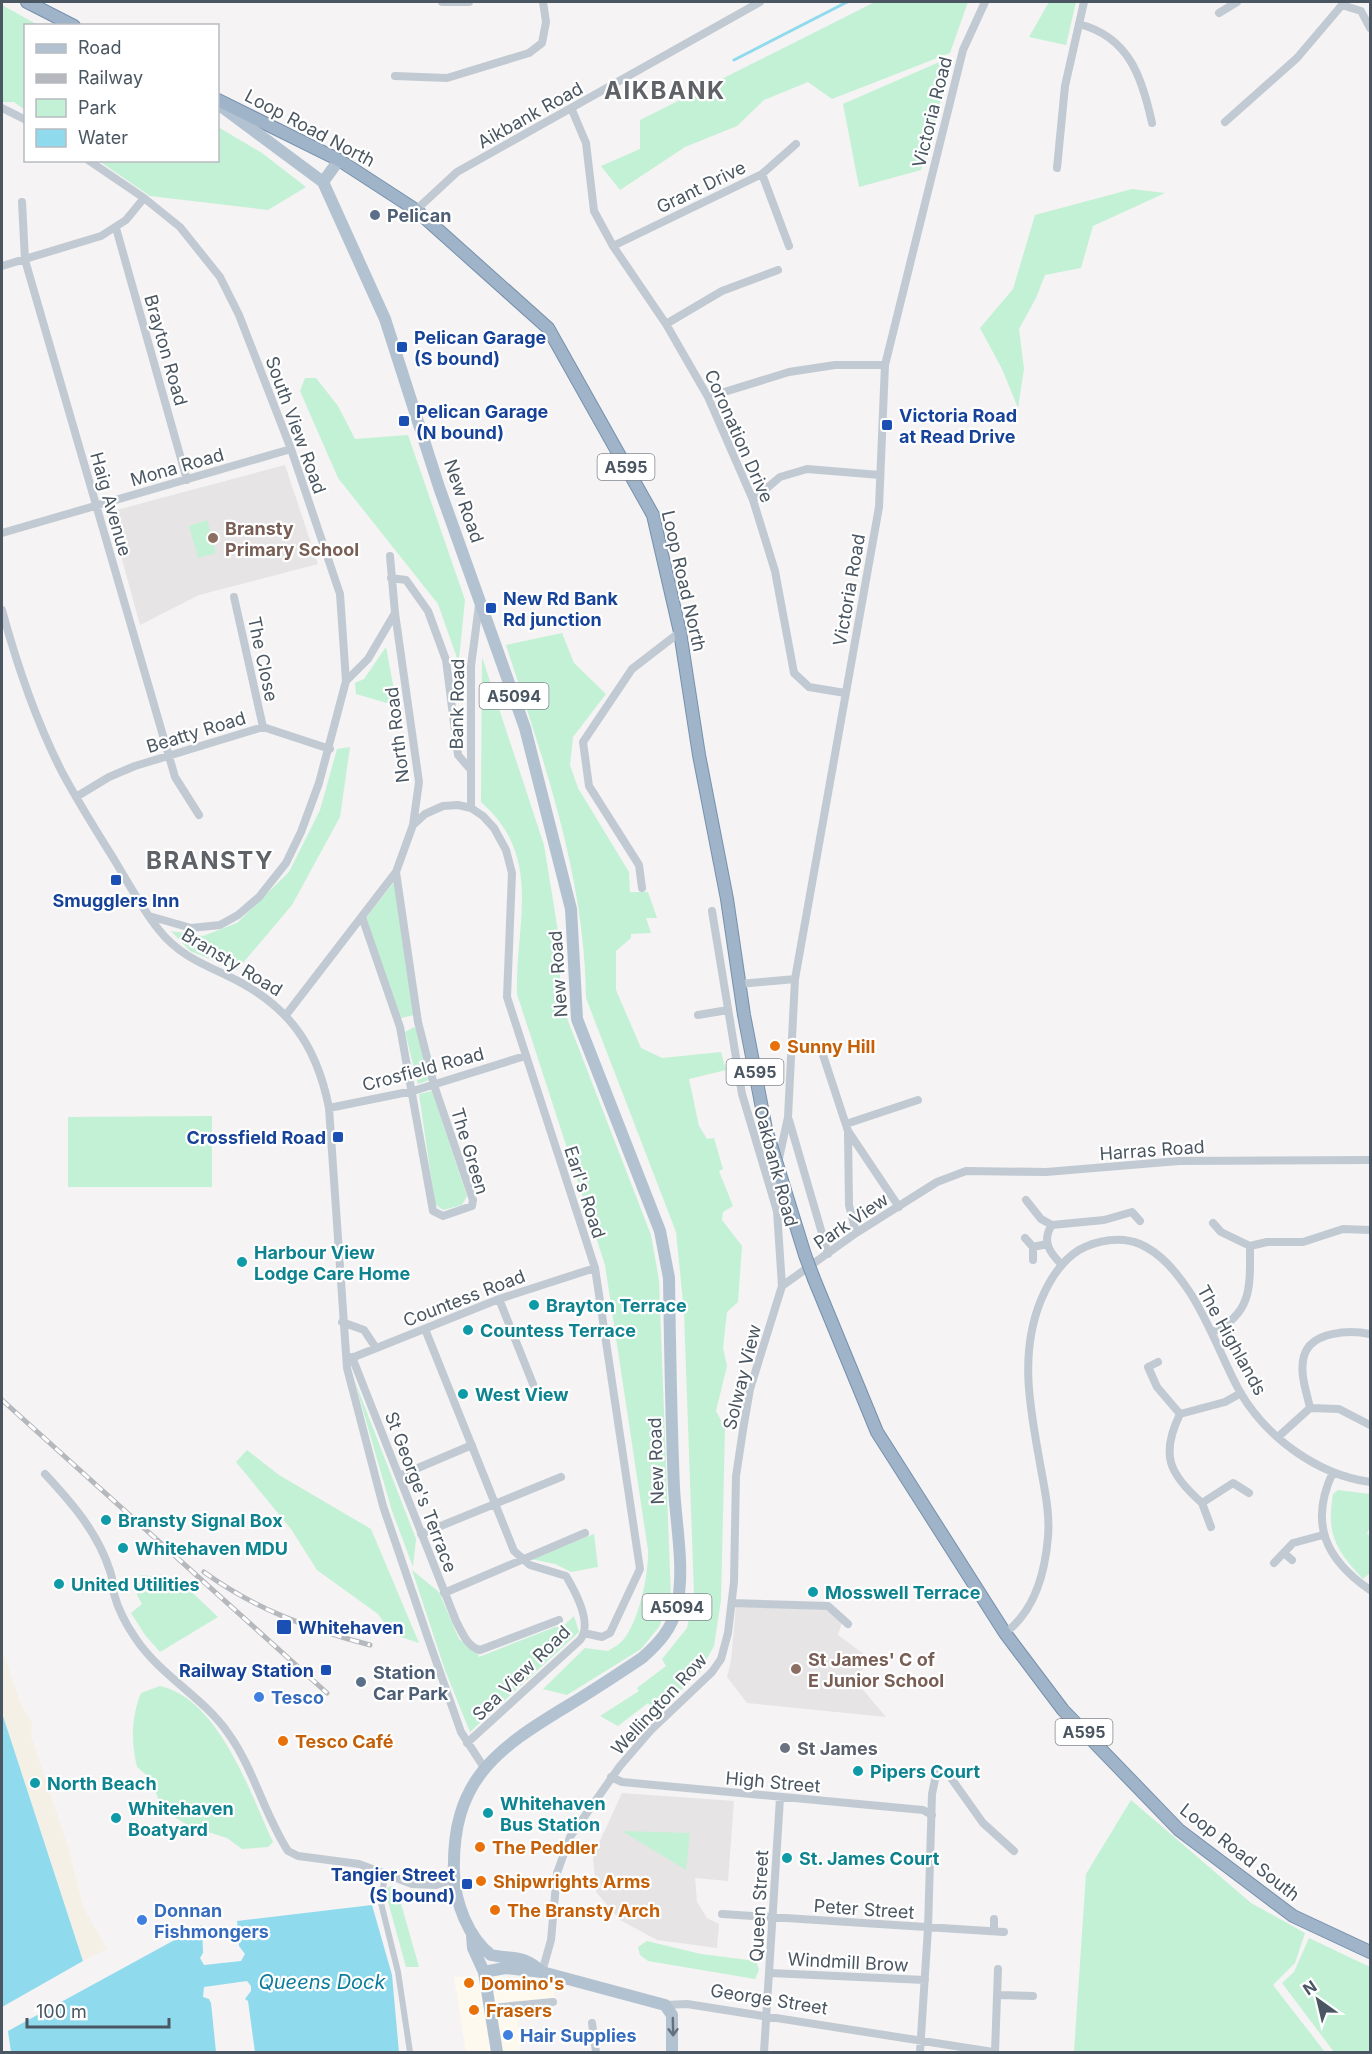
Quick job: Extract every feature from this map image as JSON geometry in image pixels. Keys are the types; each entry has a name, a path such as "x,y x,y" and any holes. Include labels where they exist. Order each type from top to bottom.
{"highway":[{"path":"27,2 70,24"},
{"name":"Loop Road North","path":"219,102 339,160 416,210 548,328 653,515 680,632 699,755 727,899 744,1015 766,1129 814,1279 877,1432"},
{"name":"Loop Road South","path":"877,1432 1005,1633 1063,1710 1179,1830 1293,1916 1371,1952"}],"main road":[{"name":"New Road","path":"219,103 322,182 385,319 439,487 525,729 554,831 572,909 577,1019 645,1189 665,1254 669,1278 674,1488 680,1571 677,1606 672,1622 658,1644 642,1658 595,1690 516,1738 485,1768"},
{"path":"322,182 339,160"},
{"name":"A5094","path":"485,1768 467,1795 458,1824 455,1879 459,1903 472,1935 491,1955"},
{"name":"A5094","path":"472,1935 472,1948 484,1972 497,2052"},
{"path":"484,1972 491,1955"},
{"name":"George Street","path":"491,1955 518,1956 542,1972"},
{"name":"George Street","path":"484,1972 505,1968 542,1972 665,2005"},
{"path":"665,2005 672,2015 672,2052"}],"street":[{"path":"442,2 470,2"},
{"path":"395,76 447,78 529,53 542,43 546,22 543,2"},
{"name":"Aikbank Road","path":"416,210 457,172 572,110 760,2"},
{"name":"Victoria Road","path":"772,1191 788,1117 795,980 879,507 885,365 963,51 985,2"},
{"path":"1057,168 1065,86 1084,2"},
{"path":"1219,14 1237,2"},
{"path":"1225,122 1297,57 1342,3 1361,11 1371,28"},
{"path":"1079,24 1098,29 1121,46 1144,83 1152,123"},
{"path":"2,108 24,119"},
{"name":"Coronation Drive","path":"572,110 586,143 594,211 613,246 666,324 708,397 753,500 775,571 794,674 809,687 845,693"},
{"name":"Grant Drive","path":"613,246 762,174 796,144"},
{"name":"South View Road","path":"91,162 144,198 192,239 219,277 239,315 291,449 340,594 346,681 330,749 295,848 259,897 229,921 211,927 191,928 149,916"},
{"path":"762,174 789,246"},
{"path":"2,266 101,236 116,228 144,198"},
{"name":"Haig Avenue","path":"22,202 25,260 95,506 169,756 181,788 199,815"},
{"name":"Brayton Road","path":"116,228 187,480"},
{"path":"666,324 723,291 778,270"},
{"path":"708,397 789,372 835,364 885,365"},
{"name":"Mona Road","path":"2,533 291,449"},
{"path":"753,500 780,477 807,469 880,475"},
{"name":"North Road","path":"286,1015 396,872 413,825 419,782 395,613 390,556"},
{"path":"391,578 406,580 428,611 446,660 458,755 471,770"},
{"name":"The Close","path":"234,597 263,727"},
{"name":"Bank Road","path":"471,808 471,666 480,600"},
{"name":"Bransty Road","path":"2,610 28,692 61,771 149,916 171,944 185,954 243,983 286,1015 313,1055 329,1108 342,1322 383,1506 461,1732 485,1768"},
{"path":"346,681 368,659 395,613"},
{"path":"642,888 639,865 589,786 583,742 632,669 680,632"},
{"name":"Beatty Road","path":"76,797 109,777 263,727 330,749"},
{"path":"413,825 425,814 443,807 458,804 471,808"},
{"name":"Earl's Road","path":"471,808 494,828 506,850 512,873 507,998 595,1268 640,1569 610,1633 602,1637 584,1633"},
{"name":"The Green","path":"362,917 400,1027 433,1211 443,1216 472,1206 473,1200 434,1085 418,1022 396,872"},
{"name":"Oakbank Road","path":"712,912 742,1094 772,1191 781,1249 782,1286"},
{"path":"739,984 795,980"},
{"path":"698,1015 728,1010"},
{"path":"820,1046 847,1128 899,1207"},
{"name":"Crosfield Road","path":"329,1108 413,1091 525,1056"},
{"path":"847,1128 918,1100"},
{"path":"788,1117 828,1254"},
{"path":"847,1128 849,1205 856,1233"},
{"name":"Harras Road","path":"937,1182 951,1175 975,1169 1046,1172 1179,1161 1371,1160"},
{"name":"Park View","path":"782,1286 856,1233 937,1182"},
{"path":"1026,1200 1041,1219 1052,1225 1104,1220 1133,1209 1140,1221"},
{"path":"1212,1223 1219,1233 1250,1246 1267,1242 1303,1242 1343,1229 1371,1230"},
{"path":"1052,1225 1047,1232 1047,1244 1062,1265"},
{"path":"1025,1238 1033,1247 1033,1260"},
{"name":"The Highlands","path":"1005,1633 1020,1622 1038,1589 1048,1537 1047,1503 1029,1401 1027,1367 1037,1310 1046,1289 1062,1265 1088,1245 1103,1241 1139,1244 1160,1256 1181,1279 1213,1332 1241,1393 1260,1419 1278,1437 1310,1461 1333,1472 1371,1482"},
{"path":"1033,1247 1047,1244"},
{"path":"1213,1332 1228,1325 1243,1309 1251,1284 1250,1246"},
{"name":"Countess Road","path":"349,1359 499,1299 595,1268"},
{"name":"Solway View","path":"734,1582 736,1476 750,1389 782,1286"},
{"path":"499,1299 534,1384"},
{"path":"342,1322 364,1330 376,1348"},
{"path":"424,1329 514,1551 522,1560"},
{"path":"1310,1408 1303,1368 1304,1354 1317,1341 1342,1331 1371,1334"},
{"name":"St George's Terrace","path":"349,1359 399,1476 444,1593 472,1647 480,1650 559,1620"},
{"path":"1158,1362 1144,1366 1157,1387 1180,1414"},
{"path":"1211,1527 1202,1503 1184,1488 1168,1462 1170,1434 1180,1414 1225,1402 1241,1393"},
{"path":"1278,1437 1310,1408 1340,1409 1371,1425"},
{"path":"399,1476 472,1445"},
{"path":"1333,1472 1326,1486 1323,1505 1323,1535 1336,1559 1369,1586"},
{"path":"1232,1473 1233,1483"},
{"path":"45,1474 73,1504 91,1530 111,1573 115,1595 124,1617 136,1639 167,1673 216,1717 229,1734 288,1851 298,1857 360,1864 402,1882 424,1886 455,1879"},
{"path":"421,1533 561,1477"},
{"path":"1202,1503 1233,1483"},
{"path":"1233,1483 1249,1493"},
{"path":"444,1593 585,1533"},
{"path":"1274,1563 1293,1543 1323,1535"},
{"path":"1284,1553 1292,1560"},
{"name":"Sea View Road","path":"467,1743 584,1633 580,1607 566,1576 522,1560"},
{"name":"Wellington Row","path":"542,1972 551,1940 555,1886 561,1860 580,1820 611,1777 652,1729 707,1677 721,1659 726,1647 734,1582"},
{"path":"733,1603 828,1606 848,1624"},
{"path":"920,2052 928,1928 932,1794 936,1775 940,1771 946,1771 983,1822 1014,1851"},
{"name":"High Street","path":"611,1777 622,1782 923,1810 932,1815"},
{"name":"Queen Street","path":"764,2052 780,1798"},
{"path":"385,1874 381,1903 399,1972 411,2052"},
{"name":"Peter Street","path":"722,1914 1004,1932"},
{"path":"994,1919 994,1931"},
{"path":"994,2052 999,1995 998,1970"},
{"name":"Windmill Brow","path":"770,1973 925,1980"},
{"path":"999,1995 1033,1996"},
{"path":"491,2008 553,2002"},
{"name":"George Street","path":"665,2005 687,2004 994,2052"},
{"path":"592,2023 596,2052"}],"shaded area":[{"name":"Bransty Primary School","path":"285,465 318,564 199,595 140,625 109,512"},
{"name":"St James' C of E Junior School","path":"736,1605 826,1610 842,1622 838,1635 872,1660 853,1678 886,1717 747,1703 727,1677 731,1661"},
{"path":"622,1793 734,1801 728,1881 695,1878 697,1902 707,1918 719,1924 717,1948 657,1940 620,1920 596,1892 593,1856"},
{"path":"495,1976 555,1980 554,2004 516,2008 521,2052 466,2052 454,1977"}],"green space":[{"path":"875,2 968,2 950,53 832,99 808,82 764,100 737,126 685,147 620,190 601,166 640,149 640,120"},
{"path":"1049,2 1076,2 1066,45 1029,37"},
{"path":"2,5 36,24 24,24 24,109 14,102 2,102"},
{"path":"944,60 949,71 921,170 859,187 843,104"},
{"path":"219,128 262,153 306,187 268,210 150,196 100,162 219,162"},
{"path":"1132,189 1165,193 1093,226 1081,268 1045,275 1036,298 1019,329 1024,369 1018,408 1002,369 980,328 1013,289 1035,215"},
{"path":"305,378 316,378 338,406 355,439 408,435 465,600 458,669 456,655 438,604 338,478 300,391"},
{"path":"207,520 216,553 198,558 189,526"},
{"path":"562,633 574,663 606,694 573,737 570,765 578,788 629,872 630,892 648,892 657,918 646,918 651,933 631,934 631,938 616,951 616,990 641,1048 662,1058 721,1052 726,1070 689,1079 699,1126 707,1139 714,1138 723,1169 719,1171 733,1206 723,1212 722,1220 742,1246 738,1302 727,1312 723,1348 727,1366 716,1411 725,1428 721,1600 714,1646 699,1673 678,1693 653,1709 648,1703 618,1726 600,1716 639,1691 637,1688 666,1666 662,1659 687,1628 694,1594 684,1312 676,1232 586,998 584,952 570,863 560,819 506,645"},
{"path":"386,647 397,706 356,694 355,683 364,679"},
{"path":"482,657 544,845 558,931 561,997 567,1018 651,1235 659,1280 671,1599 659,1627 641,1649 567,1695 543,1689 585,1648 608,1651 623,1640 634,1622 642,1597 648,1550 605,1265 517,994 522,892 520,868 513,845 501,823 481,802"},
{"path":"350,747 340,817 292,905 237,970 190,951 171,931 203,936 237,923 289,872 320,810 337,749"},
{"path":"394,882 414,1015 401,1018 365,919"},
{"path":"414,1027 417,1030 429,1080 418,1084 405,1032"},
{"path":"432,1091 467,1196 462,1205 443,1210 435,1204 419,1094"},
{"path":"212,1116 212,1187 68,1187 68,1117"},
{"path":"354,1379 416,1539 413,1567 392,1511"},
{"path":"247,1450 279,1475 371,1529 419,1643 392,1634 378,1614 317,1570 291,1529 236,1462"},
{"path":"1338,1490 1370,1494 1370,1526 1367,1534 1370,1536 1370,1573 1363,1579 1340,1550 1332,1531 1333,1494"},
{"path":"594,1534 598,1567 571,1572 555,1564 531,1559"},
{"path":"412,1570 439,1592 459,1639 478,1653 479,1657 555,1627 562,1627 574,1616 579,1632 470,1732 445,1670"},
{"path":"141,1575 178,1579 218,1617 160,1652 145,1635 131,1613 142,1604 137,1595"},
{"path":"160,1686 181,1694 216,1728 243,1775 273,1842 268,1847 242,1849 227,1838 189,1826 162,1809 151,1779 137,1767 133,1739 135,1711 141,1693"},
{"path":"1131,1800 1251,1903 1305,1933 1295,1963 1273,1985 1325,2052 1074,2052 1086,1874"},
{"path":"622,1831 690,1833 686,1870"},
{"path":"392,1886 398,1893 419,1967 406,1967 387,1898 387,1888"},
{"path":"1309,1938 1370,1967 1370,2052 1334,2052 1282,1983 1294,1972"},
{"path":"647,1941 701,1954 756,1961 759,1970 755,1979 648,1961 640,1955 638,1947"}],"sand":[{"name":"North Beach","path":"2,1650 21,1705 32,1723 31,1736 69,1850 83,1907 107,1949 83,1961 2,1713"}],"water":[{"path":"2,1713 83,1961 2,2007"},
{"name":"Queens Dock","path":"372,1905 392,1975 399,2052 255,2052 248,2001 245,1999 251,1991 251,1986 247,1981 204,1987 203,1997 209,1999 211,2003 216,2052 11,2052 8,2031 202,1925 203,1953 200,1958 204,1965 241,1961 245,1954 239,1946 237,1921"}],"waterway":[{"path":"734,60 847,2"}],"railway":[{"path":"2,1400 327,1693"},
{"path":"204,1572 243,1597 283,1616 304,1625 370,1645"}],"place":[{"name":"Pelican","path":"375,215"},
{"name":"Pelican Garage (S bound)","path":"402,347"},
{"name":"Pelican Garage (N bound)","path":"404,421"},
{"name":"Victoria Road at Read Drive","path":"887,425"},
{"name":"Bransty Primary School","path":"213,538"},
{"name":"New Rd Bank Rd junction","path":"491,608"},
{"name":"Smugglers Inn","path":"116,880"},
{"name":"Sunny Hill","path":"775,1046"},
{"name":"Crossfield Road","path":"338,1137"},
{"name":"Harbour View Lodge Care Home","path":"242,1262"},
{"name":"Brayton Terrace","path":"534,1305"},
{"name":"Countess Terrace","path":"468,1330"},
{"name":"West View","path":"463,1394"},
{"name":"Bransty Signal Box","path":"106,1520"},
{"name":"Whitehaven MDU","path":"123,1548"},
{"name":"United Utilities","path":"59,1584"},
{"name":"Mosswell Terrace","path":"813,1592"},
{"name":"Whitehaven","path":"284,1627"},
{"name":"St James' C of E Junior School","path":"796,1669"},
{"name":"Railway Station","path":"326,1670"},
{"name":"Station Car Park","path":"361,1682"},
{"name":"Tesco","path":"259,1697"},
{"name":"Tesco Café","path":"283,1741"},
{"name":"St James","path":"785,1748"},
{"name":"Pipers Court","path":"858,1771"},
{"name":"North Beach","path":"35,1783"},
{"name":"Whitehaven Bus Station","path":"488,1813"},
{"name":"Whitehaven Boatyard","path":"116,1818"},
{"name":"The Peddler","path":"480,1847"},
{"name":"St. James Court","path":"787,1858"},
{"name":"Shipwrights Arms","path":"481,1881"},
{"name":"Tangier Street (S bound)","path":"467,1884"},
{"name":"The Bransty Arch","path":"495,1910"},
{"name":"Donnan Fishmongers","path":"142,1920"},
{"name":"Domino's","path":"469,1983"},
{"name":"Frasers","path":"474,2010"},
{"name":"Hair Supplies","path":"508,2035"}],"district":[{"name":"AIKBANK","path":"665,90"},
{"name":"BRANSTY","path":"210,860"}]}
